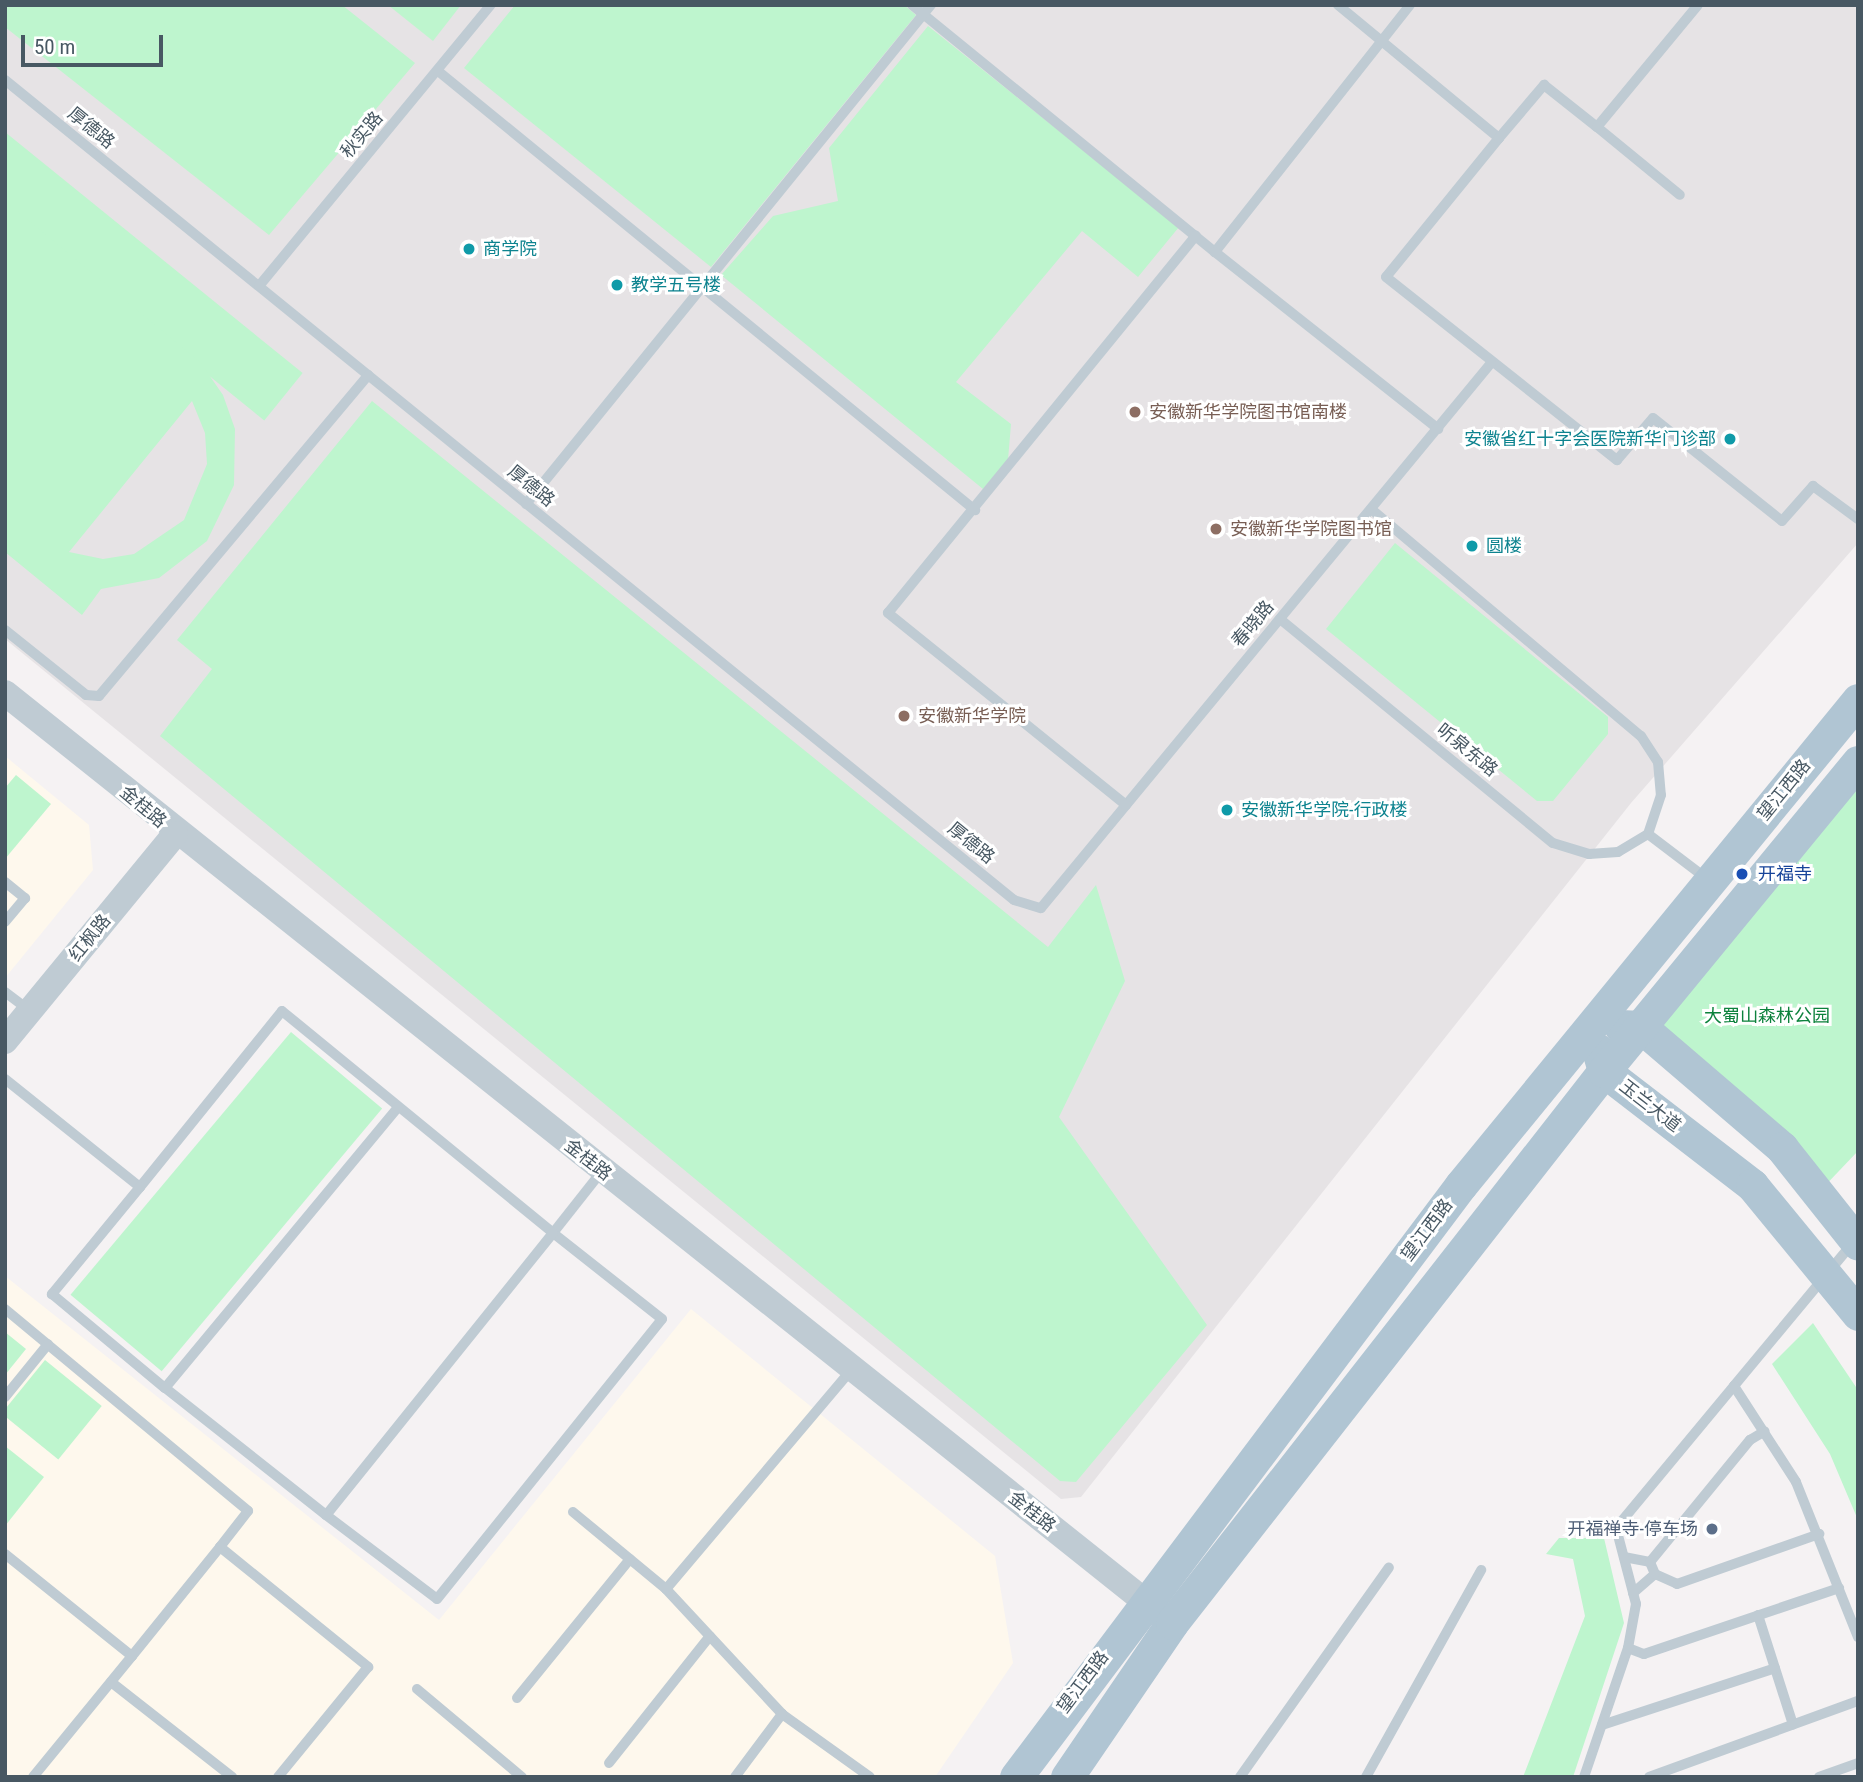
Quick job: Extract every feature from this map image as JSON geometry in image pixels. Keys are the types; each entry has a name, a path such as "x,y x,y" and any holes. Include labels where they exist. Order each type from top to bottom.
{"main road":[{"name":"望江西路","path":"1016,1777 1144,1601 1461,1185 1858,699"},
{"path":"1067,1777 1172,1623 1604,1071 1858,762"},
{"path":"1592,1025 1641,1027 1782,1149 1856,1242"},
{"name":"玉兰大道","path":"1592,1025 1604,1071 1752,1185 1858,1314"}],"street":[{"name":"金桂路","path":"5,693 175,834 1172,1623"},
{"name":"红枫路","path":"5,1041 175,834"}],"lane":[{"name":"秋实路","path":"259,286 491,5"},
{"path":"912,5 927,10 1196,236 1438,429"},
{"path":"1338,5 1499,138"},
{"path":"1215,251 1410,5"},
{"path":"1597,127 1698,5"},
{"path":"526,504 927,10"},
{"path":"438,71 975,510"},
{"name":"厚德路","path":"5,80 1014,900 1041,908"},
{"path":"1680,195 1544,85 1386,277 1491,363 1617,460 1654,418 1782,522 1814,486 1858,519"},
{"path":"1126,805 888,613 975,510 1196,236"},
{"name":"春晓路","path":"1041,908 1491,363"},
{"path":"5,630 86,695 99,696 368,375"},
{"path":"1371,509 1641,736 1658,762 1661,795 1648,834 1710,881"},
{"name":"听泉东路","path":"1280,619 1553,843 1589,854 1618,852 1648,834"},
{"path":"5,882 24,898 5,922"},
{"path":"5,992 30,1011"},
{"path":"282,1011 662,1319 437,1599 165,1388 52,1294 141,1187 282,1011"},
{"path":"5,1079 141,1187"},
{"path":"165,1388 398,1107"},
{"path":"326,1515 603,1171"},
{"path":"1584,1777 1628,1648 1633,1593 1616,1528 1856,1242"},
{"path":"5,1309 248,1511 35,1776"},
{"path":"5,1396 48,1344"},
{"path":"666,1589 852,1369"},
{"path":"1734,1386 1765,1432 1819,1534 1858,1637"},
{"path":"1650,1562 1750,1440 1765,1432"},
{"path":"573,1512 666,1589 782,1714 870,1777"},
{"path":"1650,1562 1655,1574 1677,1584 1819,1534"},
{"path":"220,1547 368,1667 278,1777"},
{"path":"5,1554 132,1656"},
{"path":"1624,1557 1650,1562"},
{"path":"517,1698 630,1559"},
{"path":"1240,1777 1389,1567"},
{"path":"1366,1777 1481,1570"},
{"path":"1633,1593 1655,1574"},
{"path":"1628,1648 1644,1654 1839,1588"},
{"path":"1758,1615 1793,1725"},
{"path":"609,1763 710,1636"},
{"path":"1602,1726 1775,1668"},
{"path":"111,1682 232,1777"},
{"path":"417,1689 522,1777"},
{"path":"1649,1777 1858,1701"},
{"path":"735,1777 782,1714"},
{"path":"1819,1777 1858,1763"}],"shaded area":[{"name":"安徽新华学院","path":"5,5 1858,5 1858,543 1631,803 1081,1497 1061,1499 5,639"},
{"path":"5,756 89,825 93,870 5,978"},
{"path":"5,1276 439,1620 691,1309 995,1556 1013,1663 935,1777 5,1777"}],"green space":[{"path":"5,5 342,5 415,63 269,235 5,27"},
{"path":"388,5 461,5 433,41"},
{"path":"515,5 904,5 916,15 711,267 464,68"},
{"path":"928,26 1179,227 1138,277 1082,231 956,382 1011,424 1008,460 983,489 721,275 773,216 838,201 829,148"},
{"path":"5,132 303,373 264,420 5,210"},
{"path":"5,201 200,362 223,395 235,429 234,485 207,541 159,578 101,589 82,615 5,552","holes":["192,401 205,433 207,464 184,520 134,554 103,559 69,552"]},
{"path":"372,401 1048,947 1096,885 1125,981 1059,1117 1207,1325 1076,1482 1060,1481 160,736 212,669 177,640"},
{"path":"1395,543 1608,717 1608,734 1553,801 1537,801 1326,629"},
{"name":"大蜀山森林公园","path":"1858,762 1858,1151 1818,1193 1641,1027"},
{"path":"16,775 51,804 5,859 5,788"},
{"path":"291,1032 382,1108 162,1371 71,1295"},
{"path":"1813,1323 1858,1390 1858,1520 1830,1454 1772,1364"},
{"path":"5,1332 26,1349 5,1375"},
{"path":"45,1360 102,1406 58,1460 5,1416 5,1409"},
{"path":"5,1446 44,1477 5,1526"},
{"path":"1559,1538 1604,1538 1624,1623 1573,1777 1523,1777 1585,1616 1573,1559 1546,1554"}],"place":[{"name":"商学院","path":"469,249"},
{"name":"教学五号楼","path":"617,285"},
{"name":"安徽新华学院图书馆南楼","path":"1135,412"},
{"name":"安徽省红十字会医院新华门诊部","path":"1730,439"},
{"name":"安徽新华学院图书馆","path":"1216,529"},
{"name":"圆楼","path":"1472,546"},
{"name":"安徽新华学院","path":"904,716"},
{"name":"安徽新华学院-行政楼","path":"1227,810"},
{"name":"开福寺","path":"1742,874"},
{"name":"开福禅寺-停车场","path":"1712,1529"}]}
